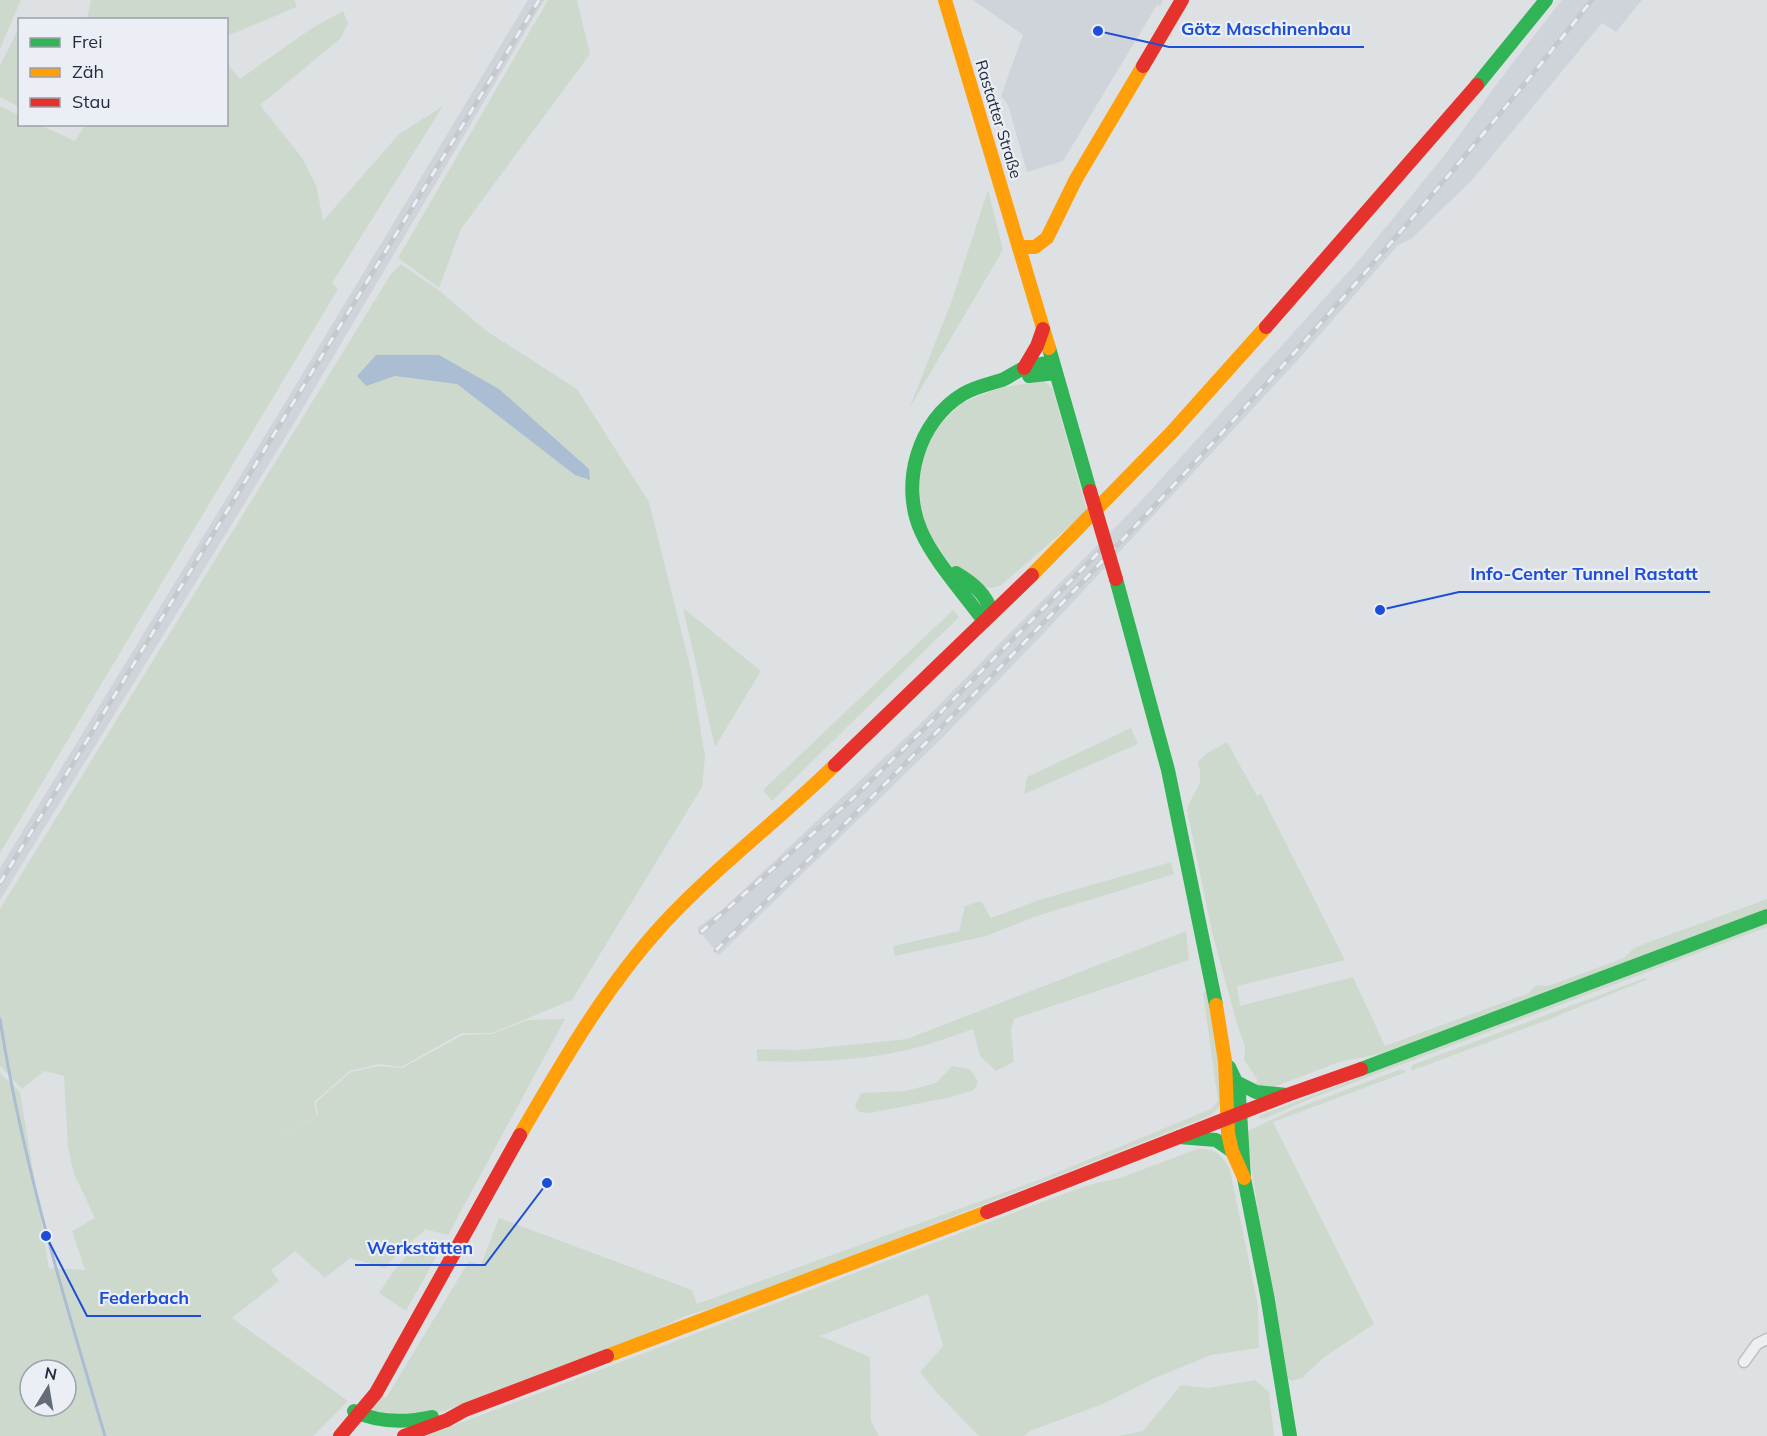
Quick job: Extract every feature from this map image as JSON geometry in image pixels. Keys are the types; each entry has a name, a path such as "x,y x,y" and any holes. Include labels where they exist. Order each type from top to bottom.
{"main road":[{"name":"Rastatter Straße","path":"945,0 1055,367 1168,770 1214,993 1225,1061"},
{"path":"1020,247 1050,231 1076,179 1182,0"},
{"path":"330,1436 376,1393 512,1149 579,1035 625,970 664,923 726,863 803,796 1019,587 1172,432 1341,243 1479,83 1546,0"},
{"path":"1024,368 1037,346 1043,329"},
{"path":"988,617 925,538 916,515 912,483 915,462 921,444 943,411 962,395 1004,378 1055,367"},
{"path":"1004,378 1024,368 1055,367"},
{"path":"947,568 978,588 986,596 988,617"},
{"path":"978,588 998,590 1019,587"},
{"path":"404,1436 447,1420 465,1410 1034,1194 1287,1095 1767,916"},
{"path":"1225,1061 1236,1082 1244,1178 1267,1295 1290,1436"},
{"path":"1225,1061 1227,1118 1232,1151 1244,1178"},
{"path":"1236,1082 1256,1092 1287,1095"},
{"path":"1179,1137 1216,1140 1232,1151"},
{"path":"357,1413 376,1419 402,1421 465,1410"},
{"path":"340,1436 357,1413"}],"street":[{"path":"1744,1362 1757,1344 1767,1339"}],"shaded area":[{"path":"0,0 21,0 0,49"},
{"path":"91,0 294,0 297,7 228,36 228,18 87,18"},
{"path":"528,0 544,0 293,425 0,900 0,868"},
{"path":"548,0 577,0 590,54 461,229 439,288 398,258"},
{"path":"973,0 1163,0 1160,6 1157,5 1063,161 1027,172 1008,105 1001,96 1023,35"},
{"path":"1562,0 1642,0 1616,32 1602,23 1472,180 1411,239 1398,245 1297,361 1045,632 942,738 719,955 697,928 723,909 919,725 1142,500 1359,260 1443,157"},
{"path":"343,11 348,23 341,38 260,105 303,159 317,188 323,221 399,134 443,106 332,283 338,289 0,853 0,106 18,115 18,126 42,126 75,141 84,126 228,126 228,65 240,79 312,28"},
{"path":"18,30 18,106 0,97 0,65"},
{"path":"988,190 1003,250 909,409 952,300"},
{"path":"401,264 440,291 485,330 577,389 649,502 691,670 705,757 702,787 572,1000 492,1033 462,1033 401,1067 379,1064 350,1071 314,1102 317,1116 249,1150 318,1116 316,1102 351,1072 379,1066 402,1068 463,1035 492,1034 528,1020 565,1019 448,1235 424,1229 385,1268 350,1258 325,1278 295,1251 271,1270 279,1281 232,1318 348,1401 313,1436 0,1436 0,1073 20,1092 49,1268 85,1270 72,1231 95,1218 74,1174 68,1148 64,1076 44,1071 22,1089 0,1066 0,909 391,274"},
{"path":"1042,381 1053,390 1087,511 1000,586 982,587 951,566 920,519 920,463 937,427 962,403 999,388"},
{"path":"683,608 761,671 715,747"},
{"path":"953,610 959,617 772,801 763,790"},
{"path":"1131,728 1138,744 1024,794 1027,777"},
{"path":"1227,742 1257,796 1261,794 1345,960 1237,986 1240,1006 1353,977 1385,1046 1529,993 1537,985 1548,986 1624,958 1634,948 1767,899 1767,909 1380,1054 1339,1062 1269,1089 1255,1088 1257,1079 1244,1060 1245,1047 1212,932 1187,810 1198,788 1200,771 1198,762 1207,753"},
{"path":"1171,862 1174,874 1037,916 986,936 895,956 893,946 959,931 965,906 981,901 991,918 1039,900"},
{"path":"1767,922 1767,927 1310,1099 1266,1118 1261,1119 1258,1116"},
{"path":"1186,931 1189,960 1014,1019 1011,1030 1014,1062 996,1071 980,1056 973,1029 919,1047 854,1059 796,1062 757,1061 757,1049 799,1050 907,1039"},
{"path":"1645,978 1648,979 1550,1019 1411,1071 1412,1065"},
{"path":"1209,991 1220,1067 1221,1096 1218,1108 1207,1117 734,1302 688,1315 633,1340 444,1411 424,1416 371,1411 380,1396 386,1398 469,1261 481,1265 499,1218 692,1290 697,1304 1044,1178 1211,1109 1218,1101 1203,993"},
{"path":"952,1066 970,1069 978,1082 974,1090 947,1098 870,1113 859,1112 855,1106 861,1093 905,1091 936,1083"},
{"path":"1401,1069 1407,1072 1273,1122 1374,1324 1323,1358 1302,1378 1291,1381 1283,1376 1246,1132 1292,1110"},
{"path":"1197,1149 1208,1149 1217,1153 1230,1170 1258,1305 1259,1348 1211,1355 1155,1378 1105,1403 1030,1431 1024,1436 979,1436 920,1372 943,1346 928,1294 820,1336 870,1357 871,1421 879,1436 426,1436 1023,1209 1088,1185 1120,1178"},
{"path":"430,1241 442,1246 406,1311 379,1293 407,1255 421,1244"},
{"path":"1255,1380 1269,1392 1274,1436 1118,1436 1143,1431 1181,1385 1208,1388"}],"water":[{"path":"376,355 439,355 499,389 589,469 590,480 575,475 457,384 395,376 366,386 357,376"}],"waterway":[{"path":"0,1019 20,1125 45,1229 105,1436"}],"railway":[{"path":"0,883 539,0"},
{"path":"716,950 946,723 1170,489 1386,249 1592,0"},
{"path":"701,932 853,798 1106,545"}],"traffic: fast":[{"path":"1477,85 1546,0"},
{"path":"1049,348 1090,491"},
{"path":"984,621 941,565 921,531 912,494 917,455 934,420 963,394 1002,380 1019,370 1053,362"},
{"path":"1029,376 1056,373"},
{"path":"956,573 978,590 992,613"},
{"path":"1116,579 1168,770 1216,1005"},
{"path":"1361,1069 1767,916"},
{"path":"1229,1067 1239,1095 1244,1178 1267,1295 1290,1436"},
{"path":"1236,1082 1256,1092 1287,1095"},
{"path":"1179,1137 1216,1140 1232,1151"},
{"path":"354,1411 373,1418 392,1421 432,1417"}],"traffic: slow":[{"path":"945,0 1049,348"},
{"path":"1020,247 1035,247 1047,238 1076,179 1143,66"},
{"path":"1032,575 1172,432 1266,327"},
{"path":"520,1135 586,1025 643,947 705,882 835,765"},
{"path":"1216,1005 1225,1061 1228,1133 1232,1151 1244,1178"},
{"path":"607,1356 987,1212"}],"traffic: jam":[{"path":"1143,66 1182,0"},
{"path":"1266,327 1477,85"},
{"path":"1024,368 1037,346 1043,329"},
{"path":"1090,491 1116,579"},
{"path":"835,765 1032,575"},
{"path":"987,1212 1287,1095 1361,1069"},
{"path":"340,1436 376,1393 520,1135"},
{"path":"404,1436 447,1420 465,1410 607,1356"}],"place":[{"name":"Götz Maschinenbau","path":"1098,31"},
{"name":"Info-Center Tunnel Rastatt","path":"1380,610"},
{"name":"Werkstätten","path":"547,1183"},
{"name":"Federbach","path":"46,1236"}]}
